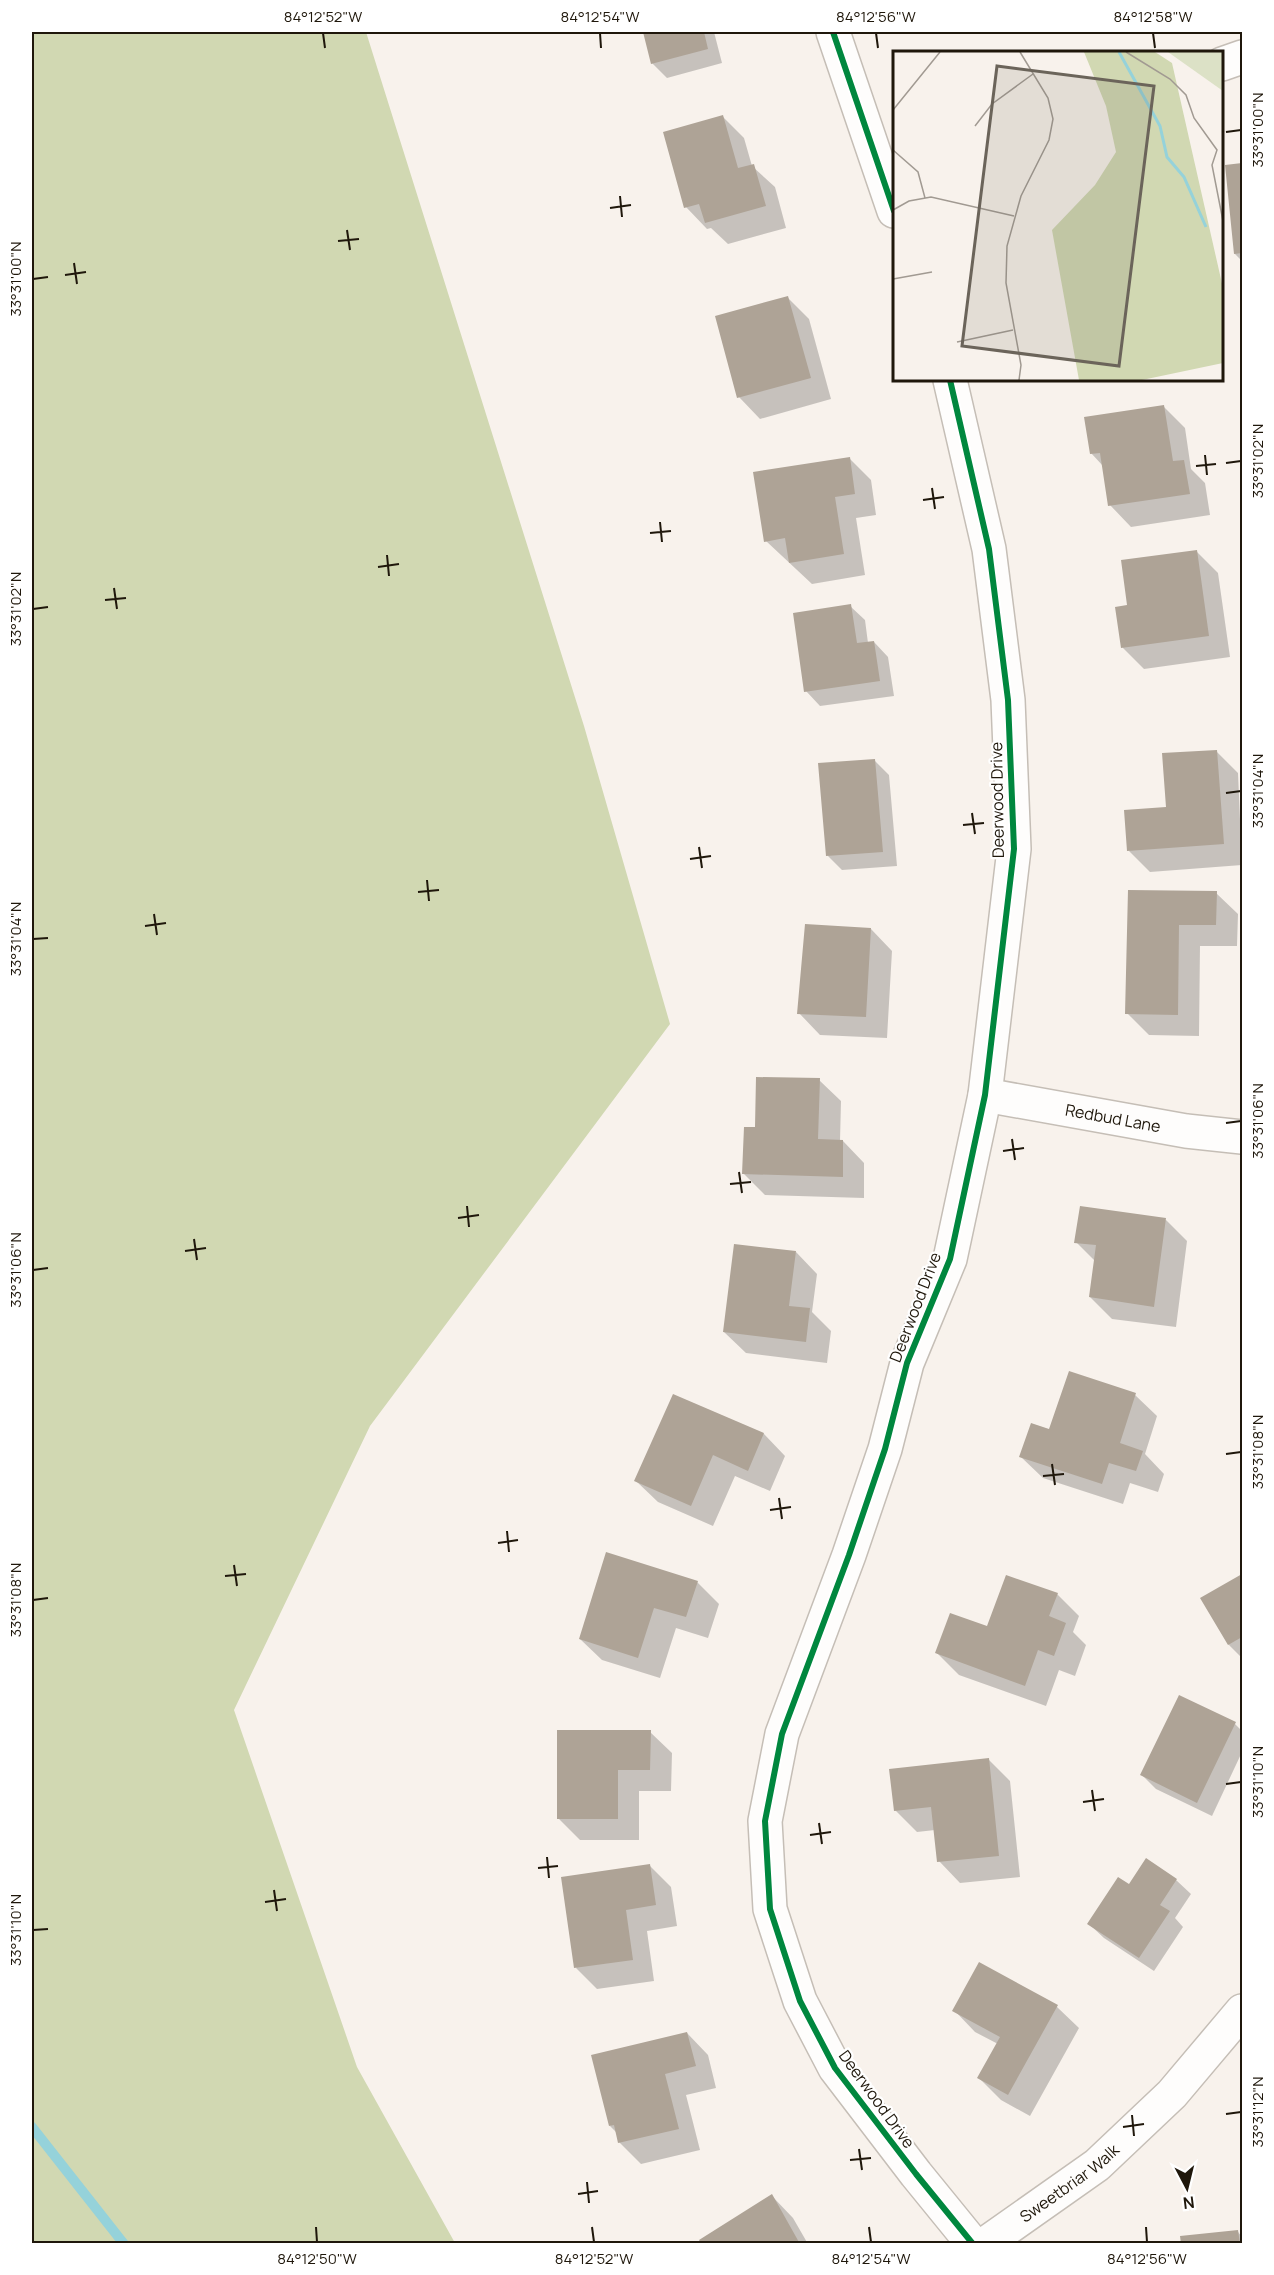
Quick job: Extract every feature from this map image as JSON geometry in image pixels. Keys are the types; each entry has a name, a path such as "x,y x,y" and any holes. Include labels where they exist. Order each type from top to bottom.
{"street":[{"path":"833,32 891,192"},
{"path":"1223,63 1242,57"},
{"name":"Deerwood Drive","path":"950,381 989,549 1008,700 1014,849 986,1095 950,1259 907,1363 881,1459 849,1555 782,1734 765,1821 770,1909 800,2001 835,2068 973,2244"},
{"name":"Redbud Lane","path":"986,1095 1186,1131 1242,1137"},
{"name":"Sweetbriar Walk","path":"985,2244 1097,2164 1172,2094 1242,2011"}],"green space":[{"path":"32,32 366,32 584,726 670,1024 370,1426 234,1710 357,2067 455,2243 32,2243"}],"building":[{"path":"643,32 704,32 708,49 651,64"},
{"path":"723,115 738,168 754,164 766,206 705,223 699,204 684,208 663,132"},
{"path":"1242,163 1242,253 1234,254 1225,165"},
{"path":"788,296 811,378 737,398 715,316"},
{"path":"1164,405 1173,461 1184,460 1190,494 1108,506 1100,453 1090,454 1084,417"},
{"path":"850,457 855,494 835,497 844,554 789,563 785,538 764,542 753,472"},
{"path":"1197,550 1209,636 1121,648 1115,607 1127,605 1121,560"},
{"path":"851,604 857,643 874,641 880,681 804,692 793,613"},
{"path":"1217,750 1224,844 1127,851 1124,810 1166,807 1162,753"},
{"path":"875,759 883,852 826,856 818,763"},
{"path":"1128,890 1217,891 1216,925 1179,925 1178,1015 1125,1014"},
{"path":"805,924 871,928 866,1017 797,1014"},
{"path":"756,1077 820,1078 818,1139 843,1140 843,1177 742,1174 744,1127 755,1127"},
{"path":"1080,1206 1166,1218 1154,1307 1089,1297 1096,1245 1074,1243"},
{"path":"734,1244 796,1251 789,1306 810,1308 806,1342 723,1332"},
{"path":"1241,1302 1242,1341 1240,1341"},
{"path":"1069,1371 1136,1393 1120,1443 1143,1451 1136,1471 1109,1463 1102,1484 1019,1457 1031,1423 1049,1429"},
{"path":"673,1394 764,1433 748,1471 713,1455 691,1506 634,1481"},
{"path":"606,1552 698,1581 686,1617 654,1608 638,1658 579,1639"},
{"path":"1242,1574 1242,1637 1228,1645 1200,1598"},
{"path":"1006,1575 1058,1593 1049,1616 1066,1623 1054,1656 1038,1650 1025,1686 935,1653 950,1613 987,1626"},
{"path":"1179,1695 1236,1722 1197,1803 1140,1775"},
{"path":"557,1730 651,1730 650,1770 618,1770 618,1819 557,1819"},
{"path":"989,1758 999,1856 937,1862 931,1807 894,1811 889,1769"},
{"path":"1146,1858 1177,1879 1160,1905 1170,1911 1139,1958 1087,1924 1118,1877 1129,1884"},
{"path":"650,1864 656,1905 626,1910 633,1960 574,1968 561,1877"},
{"path":"979,1962 1058,2005 1008,2095 977,2078 1000,2037 952,2011"},
{"path":"687,2032 696,2066 665,2074 679,2129 618,2143 614,2125 609,2126 591,2055"},
{"path":"772,2194 800,2244 701,2244 699,2240"},
{"path":"1238,2230 1240,2244 1181,2244 1180,2236"}],"waterway":[{"path":"32,2127 124,2244"}],"cycle path":[{"path":"833,32 893,208"},
{"path":"950,381 989,549 1008,700 1014,849 985,1095 950,1259 907,1363 885,1449 849,1555 782,1734 765,1821 770,1909 800,2001 835,2068 973,2244"}]}
